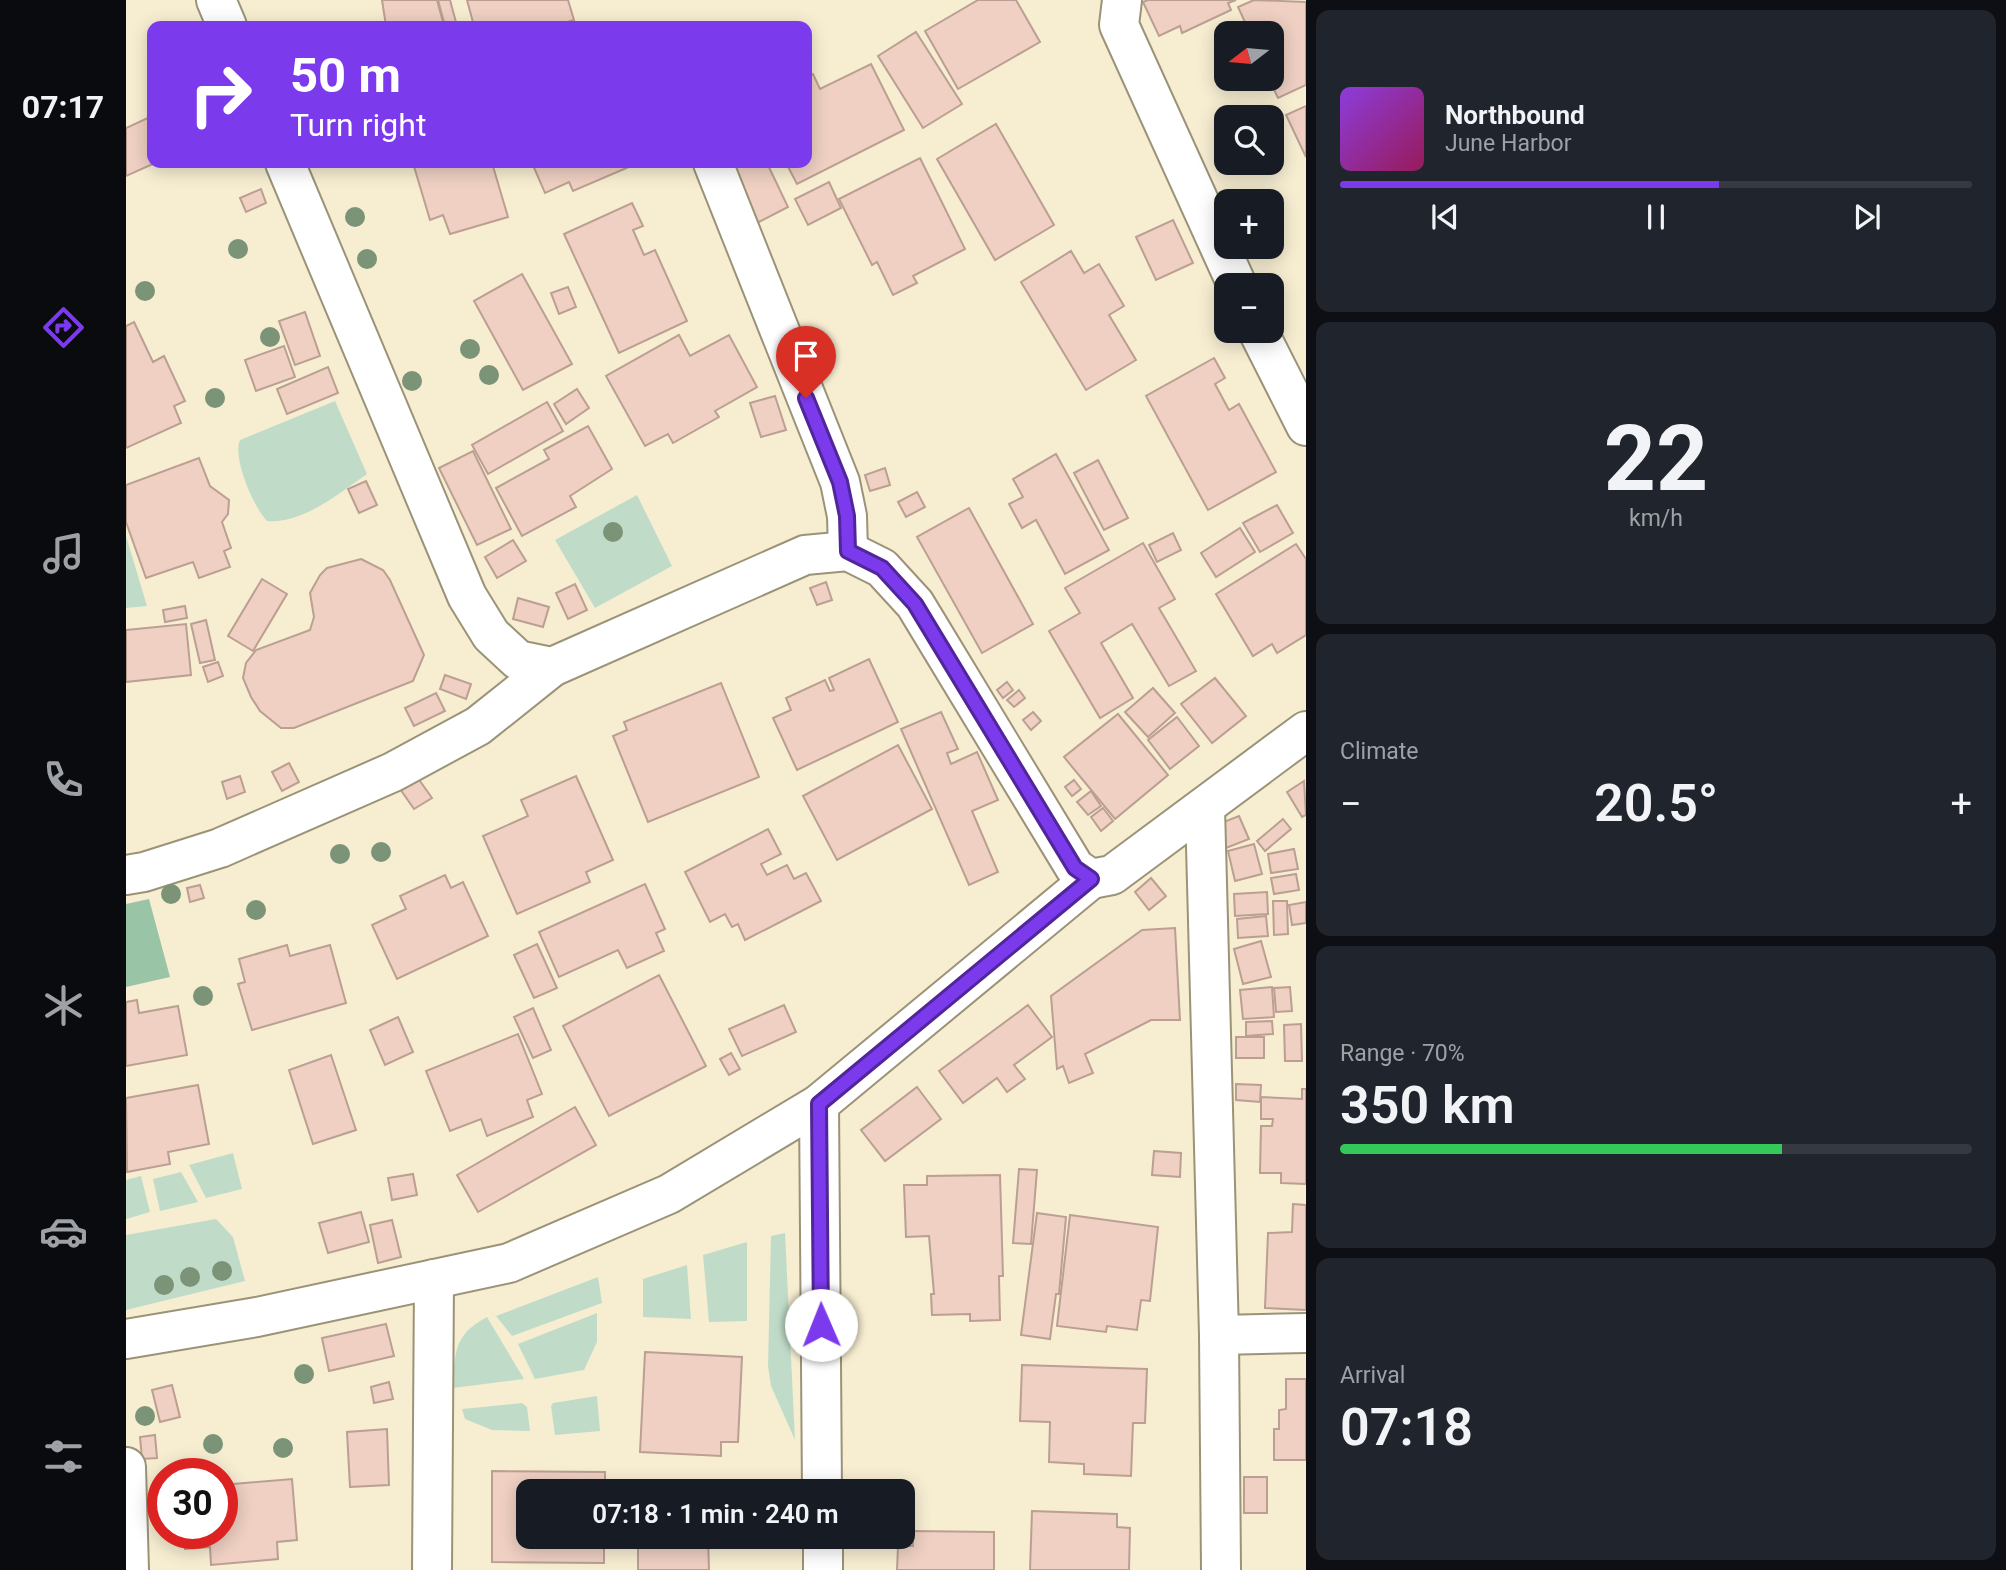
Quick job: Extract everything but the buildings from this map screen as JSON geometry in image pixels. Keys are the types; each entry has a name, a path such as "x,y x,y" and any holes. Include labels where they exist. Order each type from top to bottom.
{"street":[{"path":"216,0 226,21"},
{"path":"1122,0 1119,25 1232,273"},
{"path":"287,168 467,596 491,635 518,660 552,667"},
{"path":"715,168 840,482 847,516 848,551"},
{"path":"1264,343 1306,426"},
{"path":"126,875 145,872 220,848 393,772 478,726 552,667 805,555 848,551 882,568 915,604 1075,868 1091,879"},
{"path":"126,1339 257,1317 509,1263 669,1194 819,1104 1091,879 1112,875 1306,732"},
{"path":"1205,808 1219,1335 1221,1570"},
{"path":"819,1104 822,1479"},
{"path":"432,1570 435,1279"},
{"path":"1219,1335 1306,1333"},
{"path":"126,1467 128,1570"},
{"path":"822,1549 823,1570"}],"green space":[{"path":"335,401 367,474 307,513 280,521 267,521 256,505 242,470 238,448 240,440"},
{"path":"637,495 672,566 595,608 555,540"},
{"path":"126,536 147,606 126,608"},
{"path":"149,899 170,977 126,987 126,904"},
{"path":"233,1153 242,1189 206,1198 189,1165"},
{"path":"181,1172 198,1202 160,1211 153,1179"},
{"path":"141,1176 150,1212 126,1219 126,1180"},
{"path":"216,1219 233,1237 245,1281 126,1310 126,1235"},
{"path":"785,1233 795,1440 771,1386 768,1366 771,1236"},
{"path":"747,1242 747,1321 709,1322 703,1255"},
{"path":"687,1265 691,1319 643,1317 643,1279"},
{"path":"598,1277 602,1303 512,1336 496,1316"},
{"path":"597,1313 597,1342 584,1370 535,1379 518,1344"},
{"path":"487,1317 524,1379 453,1388 458,1346 468,1331"},
{"path":"597,1396 600,1431 555,1435 551,1406 553,1403"},
{"path":"522,1403 527,1407 530,1431 492,1430 465,1419 462,1409"}],"route":[{"path":"806,398 840,482 847,516 848,551 882,568 915,604 1075,868 1091,879 819,1104 821,1325"}]}
